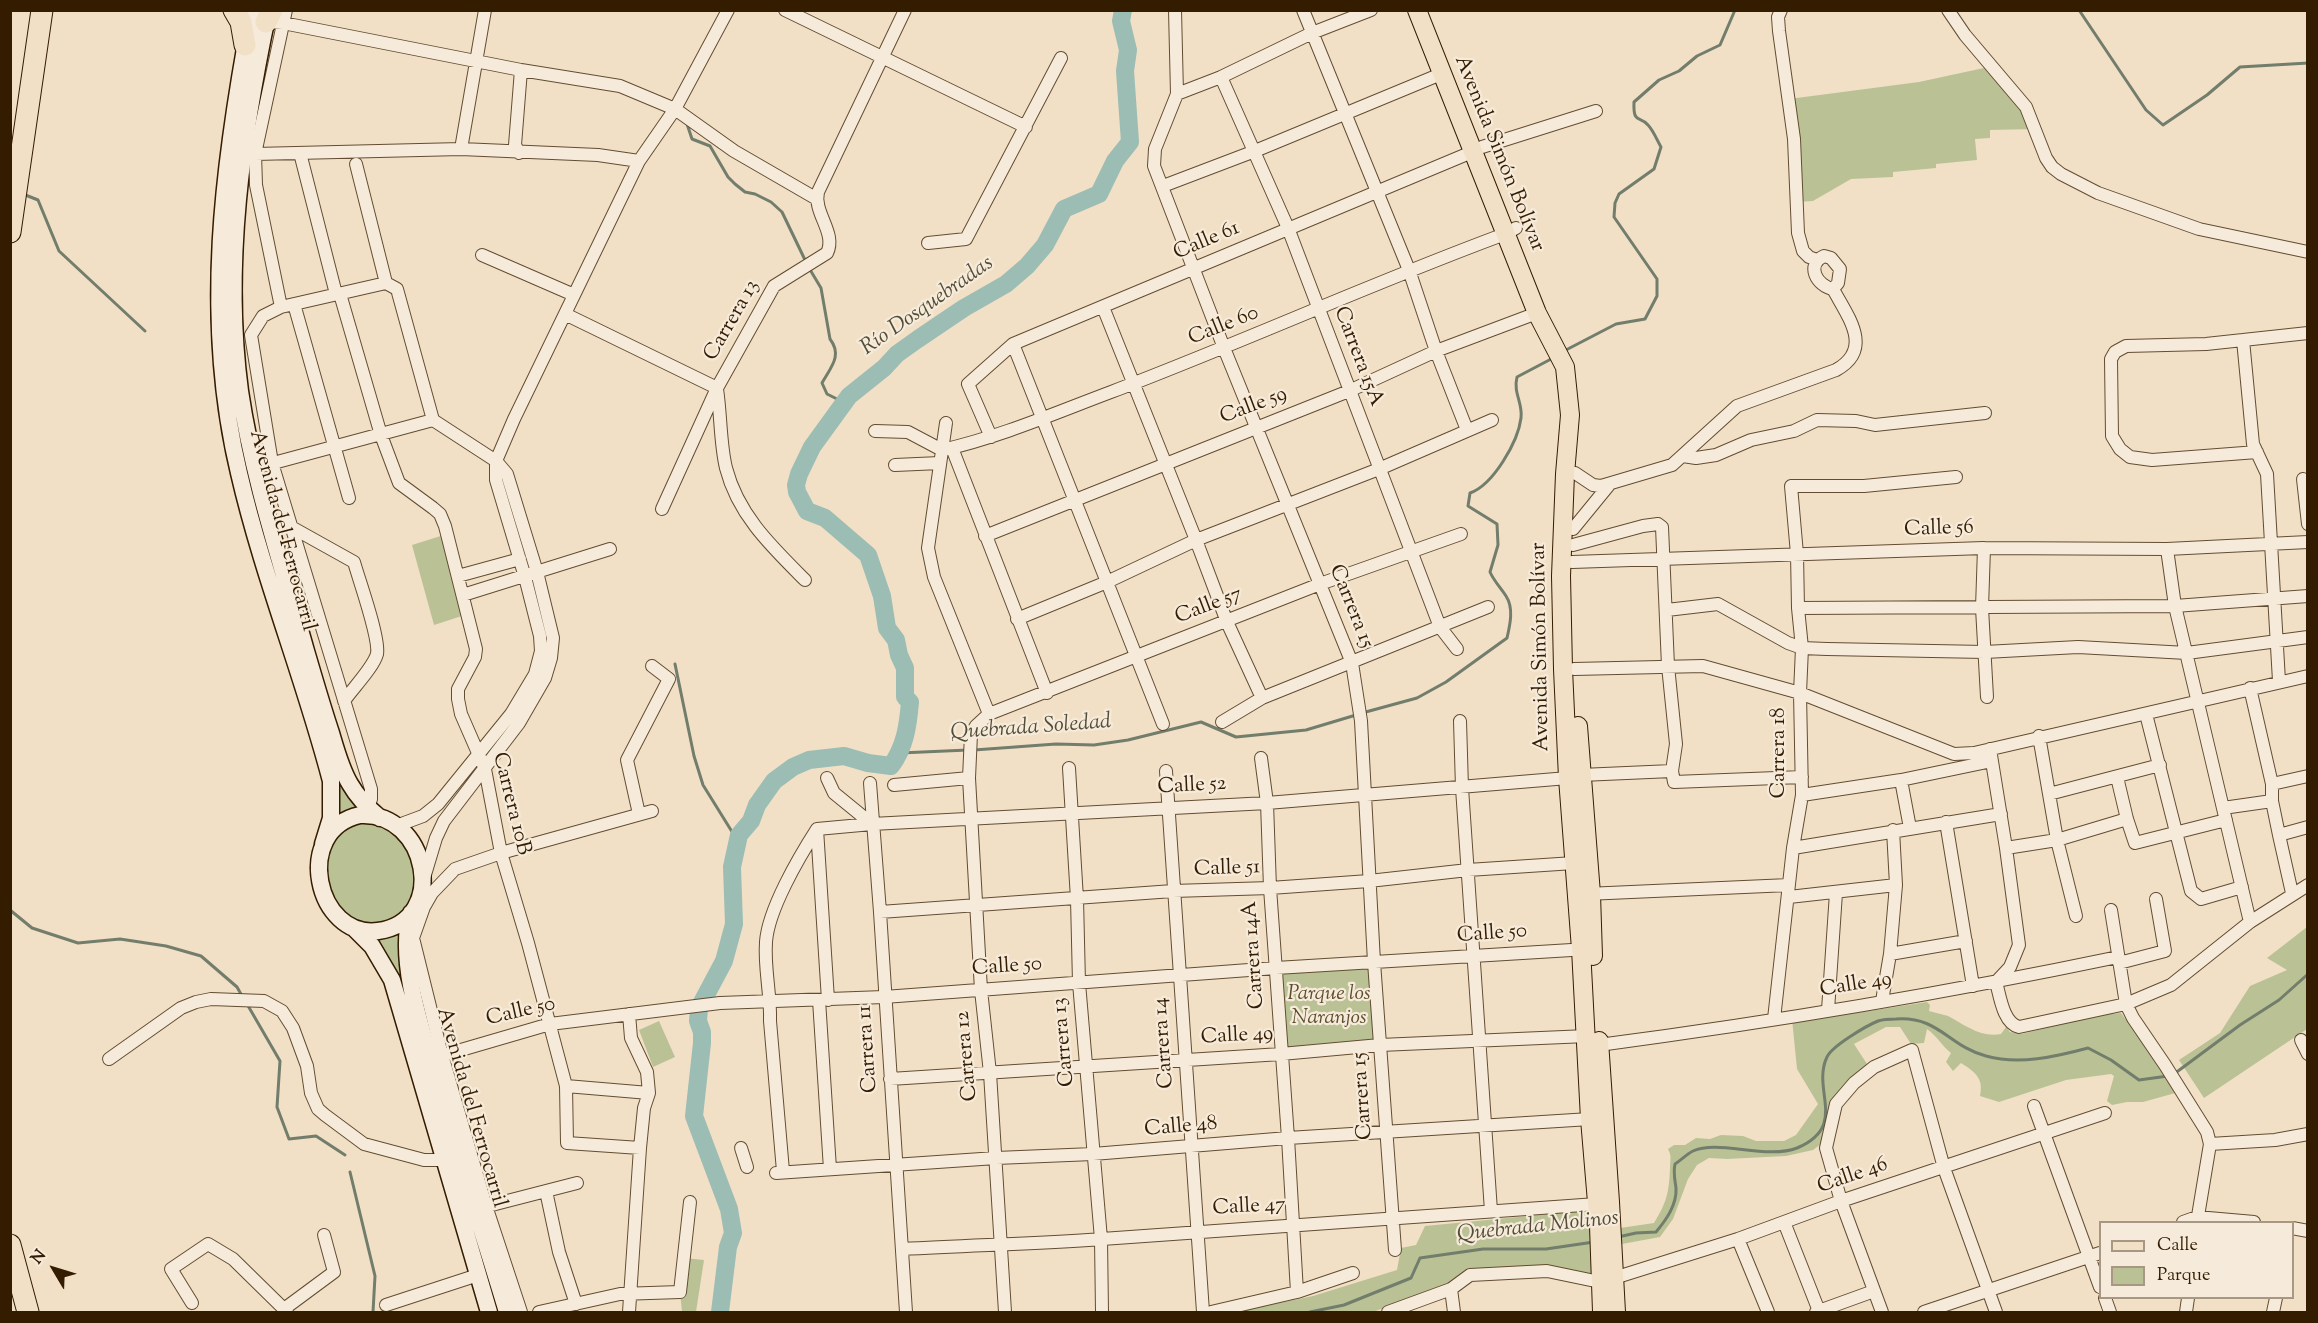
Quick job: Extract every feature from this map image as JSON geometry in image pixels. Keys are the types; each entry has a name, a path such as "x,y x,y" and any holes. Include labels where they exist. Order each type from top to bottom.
{"highway":[{"path":"10,232 16,155 40,10"},
{"path":"38,32 47,10"},
{"path":"234,10 241,22 245,45"},
{"path":"10,1245 28,1312"}],"main road":[{"name":"Avenida Simón Bolívar","path":"1417,10 1441,74 1477,150 1510,231 1547,308 1570,366 1579,415 1573,545 1574,863 1584,894"},
{"name":"Avenida Simón Bolívar","path":"1429,10 1477,150"},
{"name":"Avenida del Ferrocarril","path":"271,14 245,45 228,153 219,242 220,357 224,394 239,473 331,781 333,794 331,818 323,844"},
{"name":"Avenida del Ferrocarril","path":"271,14 243,154 233,319 240,390 254,469 339,760 350,784 374,813"},
{"name":"Avenida Simón Bolívar","path":"1510,231 1537,313 1558,336"},
{"name":"Avenida Simón Bolívar","path":"1570,366 1570,415 1561,576 1605,1225 1607,1280 1602,1312"},
{"path":"374,813 396,826 407,836 416,849 424,878 420,896 411,913 399,923 386,929 370,931 355,929 336,914 323,892 319,868 323,844 332,830 345,820 374,813"},
{"name":"Avenida del Ferrocarril","path":"411,913 408,922 407,951 409,975 481,1208 507,1312"},
{"name":"Avenida del Ferrocarril","path":"355,929 372,946 392,980 489,1312"},
{"name":"Avenida Simón Bolívar","path":"1593,1040 1590,1119 1597,1204 1605,1225"},
{"name":"Avenida Simón Bolívar","path":"1607,1280 1616,1312"}],"street":[{"path":"461,149 485,10"},
{"path":"531,575 520,559 496,480 496,461 514,419 639,161 675,109 728,10"},
{"path":"785,10 1026,127"},
{"path":"281,307 256,185 255,154 271,14 475,61 620,86 675,109 734,151 817,199 905,10"},
{"name":"Carrera 15","path":"1175,10 1177,94 1155,149 1154,166 1224,348 1352,663 1361,721 1374,962 1395,1250"},
{"path":"1303,10 1409,270 1436,351 1467,430"},
{"path":"1177,94 1221,77 1312,33 1371,10"},
{"path":"1781,10 1778,17 1779,31 1794,139 1798,233 1803,251 1809,257 1817,260 1828,256 1837,263 1840,276 1833,289"},
{"path":"1948,10 1965,35 2026,106 2046,158 2052,167 2067,178 2098,193 2199,230 2307,252"},
{"path":"928,243 966,239 1061,58"},
{"path":"519,153 515,145 521,70"},
{"path":"1163,186 1255,151 1441,74"},
{"name":"Carrera 15A","path":"1221,77 1288,228 1440,627 1457,649"},
{"name":"Calle 61","path":"991,437 968,384 1012,344 1477,150 1596,111"},
{"path":"255,154 461,149 598,155 639,161"},
{"name":"Carrera 10B","path":"300,153 338,294 381,435 399,483 440,514 446,526 476,649 475,657 458,689 458,699 461,714 485,769 501,853 566,1086 567,1143 640,1148"},
{"path":"356,164 386,283"},
{"name":"Carrera 13","path":"662,509 717,388 774,286 827,253 830,248 817,199"},
{"name":"Calle 60","path":"947,449 991,437 1132,384 1510,231"},
{"path":"482,255 574,295"},
{"path":"1575,473 1593,485 1609,485 1671,465 1737,406 1836,370 1848,363 1857,342 1855,331 1833,289 1821,284 1817,279 1815,273 1817,260"},
{"path":"374,813 371,789 272,463 251,336 263,316 281,307 386,283 397,289 433,420 496,461 507,474 531,575 541,651 540,676 519,723 444,821 436,838 424,878"},
{"path":"294,304 349,498"},
{"path":"1103,307 1227,622 1262,698"},
{"name":"Calle 59","path":"985,536 1349,391 1436,351 1537,313"},
{"path":"565,314 717,388 722,447 730,482 753,525 805,580"},
{"path":"2257,452 2152,460 2130,457 2120,449 2112,436 2111,359 2115,352 2126,346 2206,344 2307,333"},
{"path":"2243,340 2253,444 2267,474 2279,681"},
{"path":"1012,344 1163,724"},
{"path":"1683,456 1696,458 1716,456 1751,440 1794,431 1817,420 1856,421 1875,425 1984,413"},
{"path":"254,469 433,420"},
{"path":"1017,619 1107,582 1196,540 1380,470 1492,420"},
{"path":"946,423 947,449 985,536 1047,693"},
{"path":"875,431 908,432 947,449"},
{"path":"947,449 940,463 928,548 930,562 934,578 989,714"},
{"path":"895,465 940,463"},
{"name":"Carrera 18","path":"1774,1019 1793,848 1802,795 1800,693 1802,648 1791,486 1864,486 1956,477"},
{"path":"2302,479 2307,524"},
{"path":"1573,545 1609,485"},
{"path":"1573,545 1643,526 1658,524 1662,527 1668,666 1676,744 1673,776"},
{"path":"293,528 354,562 377,651 374,660 344,701"},
{"name":"Calle 57","path":"976,726 989,714 1320,584 1461,534"},
{"name":"Calle 56","path":"1573,545 1664,559 1984,548 2167,549 2307,542"},
{"path":"1984,548 1982,608 1988,697"},
{"path":"463,595 610,549"},
{"path":"2167,549 2175,606 2250,922"},
{"path":"458,576 520,559"},
{"path":"1798,608 2175,606 2307,596"},
{"path":"1667,610 1718,604 1788,643 1802,648 1985,652 2078,647 2187,653 2307,637"},
{"path":"1222,722 1262,698 1488,607"},
{"path":"639,814 627,760 669,679 652,666"},
{"path":"1574,669 1703,666 1800,693 1954,754 1991,755"},
{"path":"396,826 432,810 540,676"},
{"path":"1802,795 1901,780 1991,755 2039,736 2146,714 2279,681 2307,678"},
{"path":"2250,688 2272,784 2272,801 2278,835 2292,893"},
{"path":"2146,714 2191,891 2200,899 2242,887"},
{"path":"1460,721 1462,788 1491,1211"},
{"name":"Carrera 12","path":"976,726 969,743 975,904 990,1073 1005,1312"},
{"path":"2039,736 2057,840 2076,916"},
{"path":"1991,755 2019,945 2010,967 1996,982 2007,1018 2013,1025 2019,1027 2126,1004 2171,985 2250,922 2307,885"},
{"name":"Carrera 14A","path":"1262,758 1267,803 1270,888 1297,1292"},
{"path":"2049,794 2160,765"},
{"name":"Carrera 13","path":"1069,768 1077,899 1079,982 1088,1065 1101,1239 1102,1312"},
{"name":"Carrera 14","path":"1166,771 1203,1312"},
{"path":"2272,784 2307,776"},
{"name":"Calle 52","path":"817,829 872,824 1267,803 1575,777 1802,777"},
{"path":"2117,777 2135,843 2272,801"},
{"path":"827,778 834,793 872,824"},
{"path":"894,785 969,778"},
{"path":"1901,780 1910,828"},
{"name":"Carrera 11","path":"870,783 906,1312"},
{"path":"436,1057 413,938 424,907 443,880 455,869 501,853 652,811"},
{"path":"1793,848 2001,814"},
{"path":"2006,848 2057,840 2127,819"},
{"path":"1946,822 1973,986"},
{"path":"2278,835 2307,827"},
{"path":"817,829 830,1169"},
{"path":"771,1002 765,960 769,925 791,876 817,829"},
{"path":"1882,1001 1890,954 1896,885 1893,830"},
{"name":"Calle 51","path":"880,912 1173,891 1270,888 1574,863"},
{"path":"1584,894 1789,891 1836,893 1896,885"},
{"path":"1828,1010 1836,893"},
{"name":"Calle 49","path":"890,1079 1281,1054 1380,1045 1593,1040 1774,1019 2165,951 2156,898"},
{"path":"2111,910 2126,1004 2207,1131 2210,1144 2197,1220 2226,1221"},
{"path":"1890,954 1966,941"},
{"name":"Calle 50","path":"436,1057 550,1024 720,1003 884,997 1276,968 1587,949"},
{"path":"109,1059 182,1008 211,999 264,1001 282,1011 293,1028 307,1066 311,1093 318,1108 325,1115 364,1144 424,1160 445,1160"},
{"name":"Calle 48","path":"771,1002 770,1021 779,1172 1093,1154 1288,1138 1590,1119"},
{"path":"629,1014 632,1038 648,1072 649,1093 644,1107 640,1148 629,1312"},
{"path":"2301,1040 2307,1054"},
{"path":"1882,1312 1842,1201 1826,1148 1836,1104 1854,1083 1874,1067 1912,1050 1944,1168 1996,1312"},
{"path":"566,1086 649,1093"},
{"path":"2034,1106 2095,1255 2099,1281"},
{"name":"Calle 46","path":"1388,1312 1451,1289 1470,1275 1547,1271 1607,1280 1738,1239 1842,1201 2105,1113"},
{"path":"2210,1144 2275,1140 2307,1134"},
{"path":"741,1148 747,1167"},
{"path":"521,1312 481,1208 577,1183"},
{"path":"546,1191 559,1252 576,1304"},
{"path":"539,1312 629,1294 680,1292 690,1202"},
{"name":"Calle 47","path":"903,1249 1101,1239 1198,1230 1292,1226 1597,1204"},
{"path":"1784,1222 1817,1312 1874,1291"},
{"path":"192,1303 171,1269 208,1244 233,1259 286,1311 334,1272 324,1235"},
{"path":"1738,1239 1768,1312"},
{"path":"1924,1312 2095,1255"},
{"path":"1211,1312 1297,1292 1353,1273"},
{"path":"386,1305 478,1275"},
{"path":"1451,1289 1454,1312"}],"green space":[{"path":"1993,66 2036,129 1990,130 1990,138 1975,139 1977,160 1936,164 1936,168 1893,172 1893,177 1851,179 1813,201 1797,202 1789,99 1919,82"},
{"path":"447,534 468,614 434,625 412,545"},
{"path":"339,760 344,774 412,842 430,1059 392,980 323,892"},
{"path":"2307,927 2307,1029 2204,1098 2179,1060 2220,1033 2250,986 2287,970 2267,958"},
{"name":"Parque los Naranjos","path":"1374,962 1380,1045 1281,1054 1276,968"},
{"path":"1927,1002 1930,1005 1929,1011 1948,1016 1980,1032 1994,1035 2001,1034 2006,1027 2010,1032 2022,1034 2091,1016 2121,1013 2179,1092 2143,1102 2112,1105 2107,1101 2114,1076 2111,1074 2066,1080 1999,1102 1980,1096 1979,1080 1966,1066 1961,1063 1953,1071 1946,1062 1951,1053 1927,1029 1924,1043 1911,1044 1900,1027 1886,1027 1854,1044 1869,1067 1853,1079 1821,1144 1813,1150 1786,1156 1709,1158 1697,1165 1688,1179 1673,1219 1660,1237 1622,1244 1620,1228 1654,1223 1665,1203 1669,1184 1670,1154 1668,1149 1674,1145 1685,1145 1696,1138 1710,1139 1721,1135 1743,1136 1756,1141 1784,1141 1796,1135 1818,1104 1797,1069 1792,1019 1843,1015"},
{"path":"659,1021 675,1057 653,1067 639,1030"},
{"path":"1590,1210 1600,1275 1548,1266 1468,1270 1449,1283 1373,1312 1235,1312 1313,1296 1397,1270 1401,1248 1416,1245 1425,1226"},
{"path":"685,1258 704,1260 696,1312 682,1312 680,1292"}],"waterway":[{"name":"Río Dosquebradas","path":"720,1312 728,1247 733,1233 729,1209 694,1116 702,1043 702,1032 698,1021 699,1008 724,961 734,924 732,867 739,835 751,821 757,805 774,781 793,767 809,760 844,756 868,763 891,766 903,744 910,702 905,697 905,668 896,640 887,628 882,596 868,555 825,518 807,511 797,492 799,474 812,447 849,396 884,368 897,354 918,339 964,308 1006,284 1027,266 1045,245 1064,209 1099,194 1115,161 1130,142 1125,71 1128,50 1121,21 1123,10"},
{"name":"Quebrada Soledad","path":"1564,351 1616,324 1645,319 1657,296 1657,279 1614,217 1615,203 1619,194 1654,169 1661,147 1650,127 1636,117 1634,102 1659,80 1679,71 1697,56 1720,45 1735,10"},
{"path":"2079,10 2146,110 2163,125 2207,95 2240,67 2308,63"},
{"path":"687,124 692,139 710,146 728,177 735,184 745,192 771,202 782,212 806,262"},
{"path":"23,194 38,200 59,251 145,331"},
{"path":"809,268 821,288 830,339 835,351 834,362 822,383 827,394 841,404"},
{"name":"Quebrada Soledad","path":"1362,713 1417,698 1446,682 1507,638 1511,617 1510,606 1490,572 1498,545 1497,524 1468,506 1470,493 1479,488 1495,472 1515,439 1521,418 1516,388 1517,377 1553,358"},
{"path":"675,664 694,756 703,785 739,843"},
{"name":"Quebrada Soledad","path":"974,750 1056,744 1094,745 1128,740 1201,722 1236,737 1306,730 1356,715"},
{"name":"Quebrada Soledad","path":"900,753 968,750"},
{"path":"10,910 32,928 78,943 120,939 166,946 201,956 237,987 242,996"},
{"name":"Quebrada Molinos","path":"2174,1074 2240,1025 2279,1000 2308,974"},
{"path":"247,1004 280,1061 277,1107 289,1139 316,1136 345,1155"},
{"name":"Quebrada Molinos","path":"1618,1237 1656,1232 1667,1217 1675,1200 1675,1164 1693,1151 1715,1147 1785,1151 1797,1148 1813,1139 1821,1129 1825,1118 1823,1069 1827,1057 1835,1047 1880,1020 1911,1019 1923,1022 1962,1046 1999,1059 2037,1059 2088,1048 2111,1060 2139,1080 2168,1076"},
{"path":"350,1172 375,1276 373,1312"},
{"name":"Quebrada Molinos","path":"1310,1312 1344,1305 1411,1278 1420,1258 1483,1249 1546,1249 1594,1242"}]}
